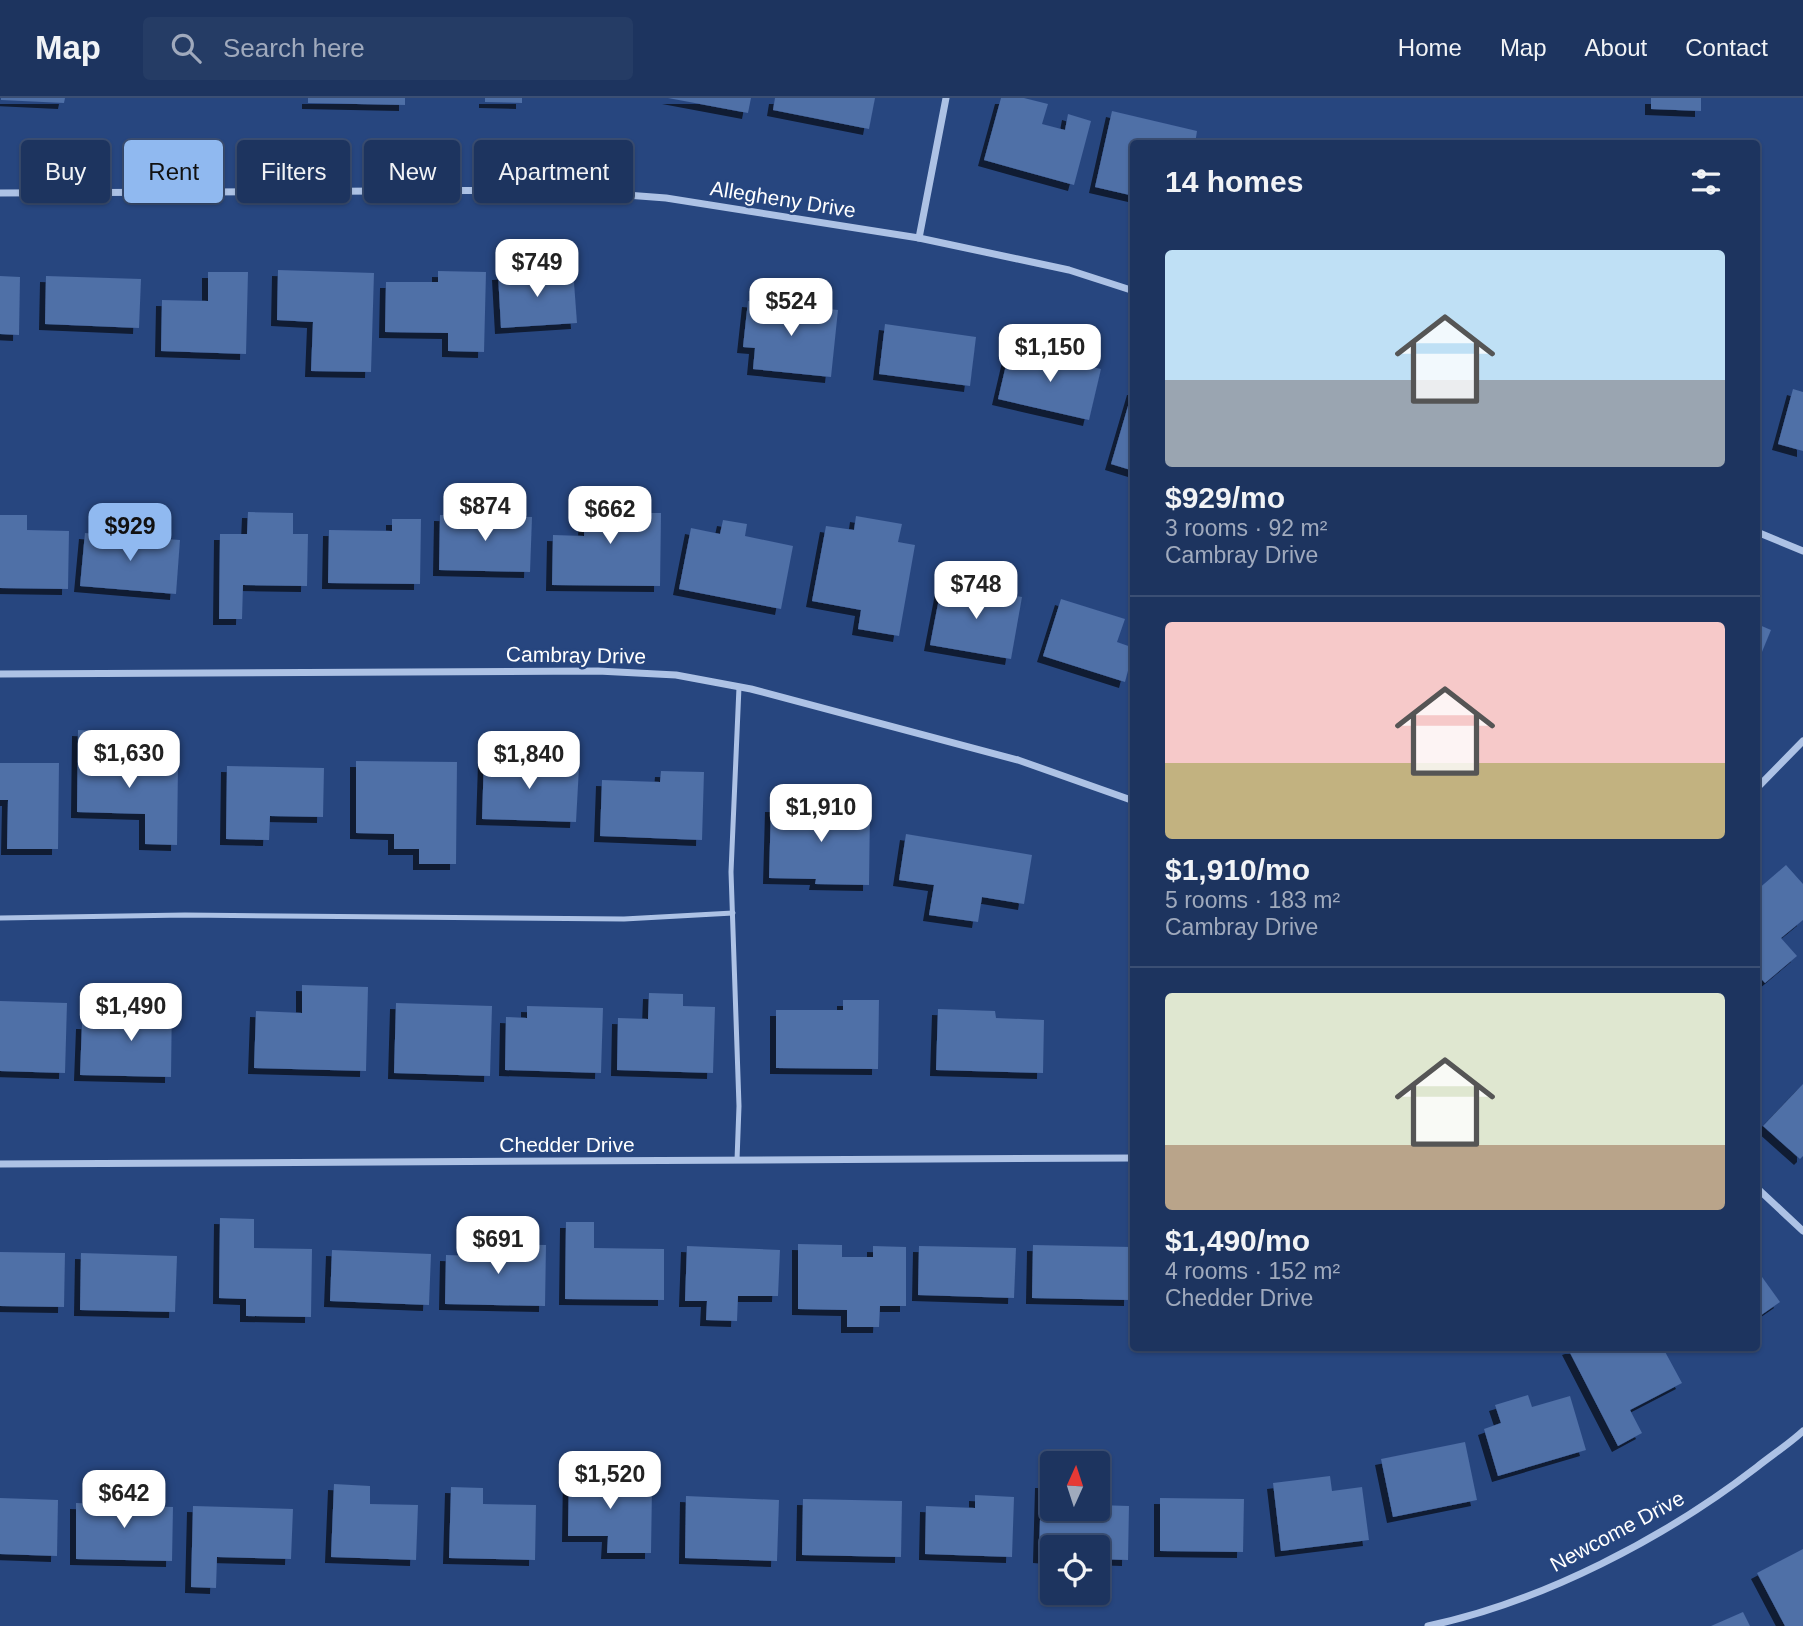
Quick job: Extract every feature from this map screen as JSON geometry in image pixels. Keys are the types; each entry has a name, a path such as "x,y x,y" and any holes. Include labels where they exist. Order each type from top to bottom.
{"street":[{"path":"919,238 946,98"},
{"name":"Allegheny Drive","path":"0,192 560,190 666,198 919,238 1069,270 1130,290"},
{"path":"1760,533 1803,551"},
{"name":"Cambray Drive","path":"0,674 598,671 676,675 739,687 1018,760 1130,800"},
{"path":"1760,785 1803,741"},
{"name":"Chedder Drive","path":"0,1164 1130,1158"},
{"path":"1760,1191 1803,1231"},
{"name":"Newcome Drive","path":"1428,1626 1541,1591 1633,1547 1718,1497 1803,1431"}],"lane":[{"path":"737,1160 739,1106 731,872 739,687"},
{"path":"0,918 185,915 624,919 733,913"}],"building":[{"path":"1,98 65,98 64,103"},
{"path":"308,98 405,98 405,105 308,103"},
{"path":"485,98 522,98 522,103 485,102"},
{"path":"668,98 751,98 748,113"},
{"path":"775,98 875,98 869,129 773,110"},
{"path":"1001,98 1024,98 1048,104 1042,124 1065,130 1068,114 1091,121 1074,185 984,160"},
{"path":"1651,98 1701,98 1701,111 1651,109"},
{"path":"1112,111 1197,131 1196,140 1130,140 1130,195 1095,187"},
{"path":"573,269 577,323 501,328 498,274"},
{"path":"278,270 374,273 371,372 311,371 313,322 277,320"},
{"path":"438,271 486,272 484,352 448,351 448,333 385,332 386,282 438,282"},
{"path":"208,272 248,272 246,354 161,351 162,300 208,301"},
{"path":"0,276 20,277 19,335 0,334"},
{"path":"46,276 141,279 139,328 45,324"},
{"path":"748,301 838,310 831,377 753,369 755,348 743,347"},
{"path":"885,324 976,337 970,386 879,374"},
{"path":"1010,348 1101,369 1089,420 998,399"},
{"path":"1793,389 1803,392 1803,451 1778,444"},
{"path":"1130,399 1130,470 1111,464"},
{"path":"585,491 627,491 627,513 661,513 660,586 552,585 553,535 584,536"},
{"path":"248,512 293,513 293,534 308,534 307,586 243,585 242,619 219,619 220,534 247,534"},
{"path":"0,515 27,515 27,530 69,531 68,589 0,588"},
{"path":"440,515 532,517 530,572 439,570"},
{"path":"856,516 902,524 898,542 915,545 899,636 858,629 861,610 812,601 826,526 854,530"},
{"path":"392,519 421,519 420,584 328,583 329,530 392,531"},
{"path":"723,520 747,524 745,536 793,546 781,609 679,589 691,528 720,534"},
{"path":"85,533 180,540 176,594 80,586"},
{"path":"942,583 1022,597 1011,659 930,645"},
{"path":"1061,599 1125,619 1117,642 1130,647 1130,663 1125,682 1043,656"},
{"path":"1760,625 1771,630 1760,657"},
{"path":"78,730 98,731 97,763 178,764 177,845 145,844 145,814 77,812"},
{"path":"484,758 550,761 550,766 579,767 576,822 482,819"},
{"path":"356,761 457,762 456,864 419,864 419,849 394,849 394,834 356,833"},
{"path":"0,763 59,763 58,849 7,849 8,800 0,800"},
{"path":"227,766 324,768 323,817 270,816 269,840 226,839"},
{"path":"661,771 704,772 702,840 600,836 602,780 660,782"},
{"path":"771,806 870,808 869,885 815,884 816,879 769,878"},
{"path":"906,834 1032,855 1024,904 982,897 978,922 929,915 934,885 899,880"},
{"path":"1786,865 1803,884 1803,920 1781,938 1797,956 1765,983 1760,977 1760,887"},
{"path":"302,985 368,987 366,1071 254,1068 256,1011 302,1013"},
{"path":"649,993 683,994 683,1006 715,1007 713,1073 617,1070 618,1018 648,1019"},
{"path":"135,998 172,998 171,1077 80,1075 82,1023 134,1024"},
{"path":"843,1000 879,1000 878,1069 776,1068 776,1010 843,1010"},
{"path":"0,1001 67,1003 65,1073 0,1071"},
{"path":"396,1003 492,1006 490,1076 394,1073"},
{"path":"527,1006 603,1008 601,1073 505,1070 506,1017 527,1018"},
{"path":"938,1009 995,1011 996,1018 1044,1020 1043,1073 936,1070"},
{"path":"1803,1084 1803,1156 1800,1159 1763,1126"},
{"path":"220,1218 254,1219 254,1248 312,1249 311,1317 246,1316 246,1299 219,1298"},
{"path":"566,1222 594,1222 594,1248 664,1249 664,1300 565,1299"},
{"path":"479,1244 546,1245 545,1306 445,1304 446,1255 479,1256"},
{"path":"798,1244 842,1245 842,1257 873,1257 873,1246 906,1247 906,1306 880,1306 879,1327 847,1327 847,1310 798,1309"},
{"path":"1033,1245 1130,1247 1130,1300 1032,1298"},
{"path":"687,1246 780,1250 778,1296 738,1296 737,1321 706,1320 707,1301 685,1301"},
{"path":"919,1246 1016,1248 1014,1298 918,1295"},
{"path":"332,1250 431,1254 429,1305 330,1301"},
{"path":"0,1252 65,1253 64,1307 0,1306"},
{"path":"81,1253 177,1256 175,1312 80,1310"},
{"path":"1760,1274 1780,1302 1760,1316"},
{"path":"1569,1351 1665,1351 1682,1383 1630,1410 1642,1433 1618,1446"},
{"path":"1528,1395 1532,1407 1570,1396 1586,1450 1498,1476 1484,1429 1501,1423 1495,1405"},
{"path":"1465,1442 1477,1500 1393,1517 1381,1459"},
{"path":"569,1470 625,1471 624,1488 652,1488 651,1553 607,1553 608,1536 568,1536"},
{"path":"1330,1476 1332,1491 1362,1487 1369,1540 1281,1551 1273,1483"},
{"path":"334,1484 370,1486 370,1504 418,1505 416,1560 331,1557"},
{"path":"451,1487 483,1488 483,1504 536,1505 535,1560 449,1558"},
{"path":"102,1490 136,1491 136,1506 173,1507 172,1561 76,1559 76,1503 102,1504"},
{"path":"975,1495 1014,1497 1012,1557 925,1554 926,1506 975,1508"},
{"path":"686,1496 779,1500 777,1561 685,1558"},
{"path":"0,1498 58,1500 57,1556 0,1554"},
{"path":"1160,1498 1244,1499 1243,1552 1160,1551"},
{"path":"803,1499 902,1501 901,1557 802,1555"},
{"path":"1110,1505 1129,1506 1128,1560 1110,1559 1110,1535 1040,1535 1039,1557 1040,1520 1110,1521"},
{"path":"193,1506 293,1509 291,1559 217,1557 216,1588 191,1587"},
{"path":"1803,1549 1803,1626 1785,1626 1757,1573"},
{"path":"1743,1612 1750,1626 1711,1626"}]}
